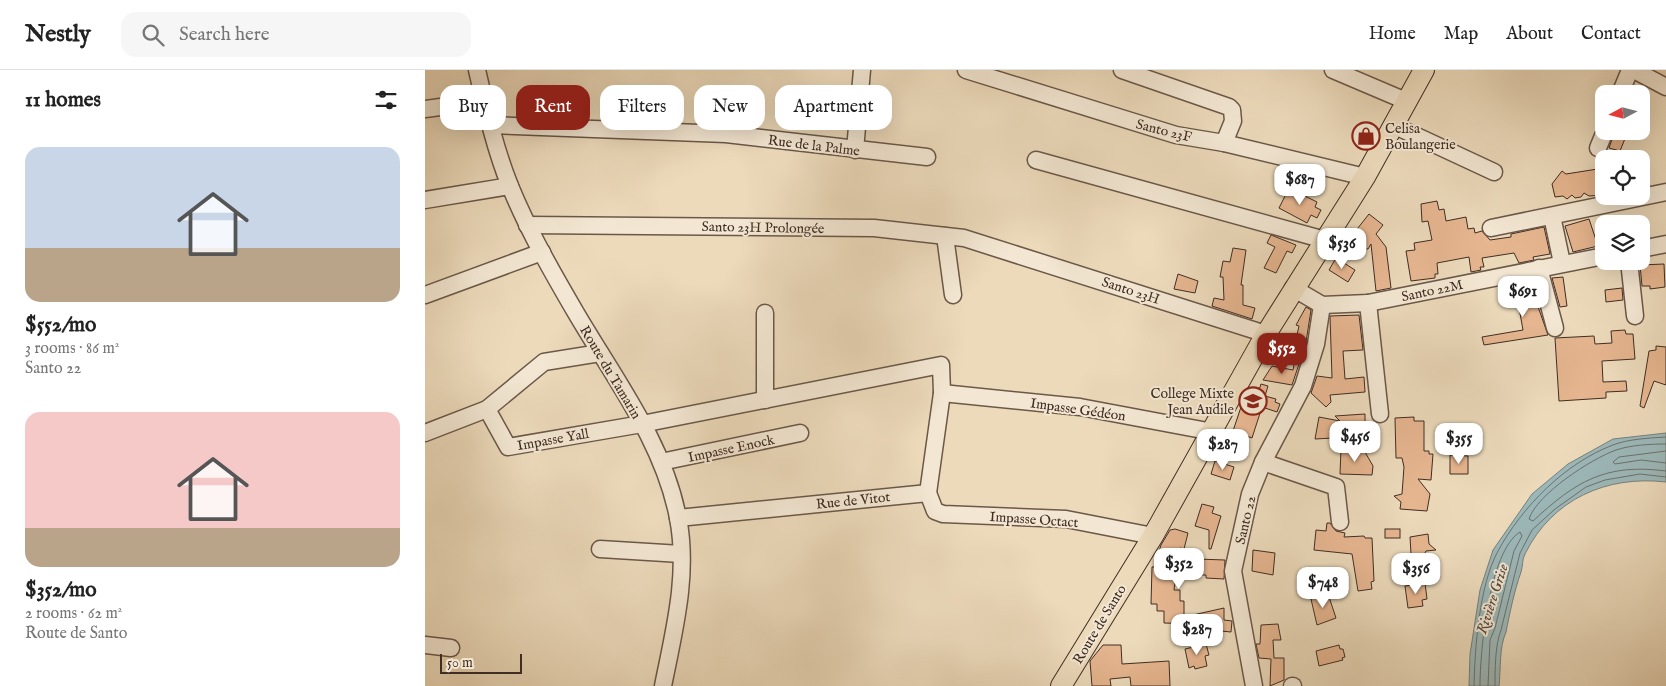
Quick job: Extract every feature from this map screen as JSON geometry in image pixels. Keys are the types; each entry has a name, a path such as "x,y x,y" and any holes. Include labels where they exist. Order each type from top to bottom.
{"main road":[{"name":"Route de Santo","path":"1061,686 1153,536 1293,288 1365,177 1424,70"}],"street":[{"name":"Route du Tamarin","path":"477,70 480,85"},
{"path":"855,150 862,70"},
{"name":"Santo 23F","path":"966,70 1176,135 1224,143 1365,177"},
{"path":"1122,70 1229,107 1232,110 1233,121 1224,143"},
{"path":"1333,70 1406,101"},
{"path":"1624,85 1630,70"},
{"path":"1634,70 1666,87"},
{"path":"425,109 440,107"},
{"path":"1393,125 1494,172"},
{"name":"Rue de la Palme","path":"506,126 725,134 927,157"},
{"name":"Route du Tamarin","path":"493,130 510,186 527,225 642,424 661,462 678,518 681,554 679,606 663,686"},
{"path":"1598,148 1601,140"},
{"path":"1036,160 1325,240"},
{"path":"425,200 510,186"},
{"path":"1491,228 1666,192"},
{"path":"1552,216 1562,263"},
{"name":"Santo 23H Prolongée","path":"527,225 874,228 964,238 996,247"},
{"path":"945,236 953,295"},
{"path":"1650,247 1666,244"},
{"name":"Santo 23H","path":"996,247 1266,334"},
{"path":"425,295 542,252"},
{"name":"Santo 22M","path":"1322,306 1368,303 1595,258"},
{"path":"1539,268 1555,328"},
{"path":"1630,270 1635,316"},
{"path":"1293,288 1322,306"},
{"path":"1368,303 1380,414"},
{"name":"Santo 22","path":"1254,686 1233,571 1250,494 1263,462 1303,386 1316,344 1322,306"},
{"path":"765,313 765,400"},
{"path":"425,433 487,409 544,362 600,353"},
{"path":"642,424 941,365 942,393 928,492"},
{"name":"Impasse Gédéon","path":"942,393 1080,407 1213,432"},
{"name":"Impasse Yall","path":"487,409 507,447 642,424"},
{"name":"Impasse Enock","path":"661,462 800,433"},
{"path":"1263,462 1336,487 1340,522"},
{"name":"Rue de Vitot","path":"678,518 928,492"},
{"name":"Impasse Octact","path":"928,492 935,511 943,514 1065,519 1153,536"},
{"path":"600,549 681,554"},
{"path":"425,645 451,648"}],"water":[{"name":"Rivière Grise","path":"1666,433 1666,482 1644,481 1623,483 1603,487 1583,495 1566,505 1536,535 1524,556 1522,570 1512,602 1502,645 1499,686 1469,686 1470,654 1480,590 1493,550 1532,494 1568,464 1613,439"}],"building":[{"path":"1612,140 1624,140 1620,150 1609,148"},
{"path":"1595,169 1595,196 1589,196 1584,193 1581,197 1575,198 1572,195 1567,199 1563,196 1555,197 1552,184 1562,171 1566,174"},
{"path":"1289,188 1317,202 1315,207 1321,210 1317,218 1311,215 1307,223 1279,208"},
{"path":"1437,201 1439,210 1444,209 1446,221 1466,217 1468,229 1474,228 1475,233 1482,231 1490,240 1511,237 1511,234 1544,227 1550,254 1533,257 1534,260 1519,263 1514,253 1482,258 1484,267 1480,267 1481,270 1471,272 1469,257 1437,263 1438,274 1435,274 1435,278 1411,281 1406,251 1415,250 1414,243 1432,240 1428,221 1422,222 1421,204"},
{"path":"1369,214 1383,225 1376,234 1386,247 1391,288 1376,291 1371,244 1368,249 1359,249 1346,243"},
{"path":"1589,219 1595,237 1595,247 1573,252 1565,226"},
{"path":"1271,235 1296,245 1292,253 1287,251 1276,273 1264,268 1275,247 1267,243"},
{"path":"1233,248 1246,250 1241,285 1243,285 1243,305 1255,308 1252,319 1212,306 1214,298 1224,300 1223,277 1220,277 1223,261 1230,262"},
{"path":"1336,258 1355,270 1348,282 1329,270"},
{"path":"1664,264 1665,287 1650,289 1650,286 1642,286 1640,270 1650,270 1650,265"},
{"path":"1178,274 1198,281 1195,293 1174,289"},
{"path":"1563,277 1567,306 1560,307 1552,278"},
{"path":"1533,283 1536,301 1548,335 1484,345 1482,337 1523,330 1515,286"},
{"path":"1622,288 1623,300 1606,302 1605,290"},
{"path":"1306,307 1311,310 1306,342 1296,339 1299,326 1296,325"},
{"path":"1359,315 1363,350 1343,351 1345,379 1364,377 1365,392 1330,395 1331,402 1326,407 1311,393 1317,376 1332,378 1330,316"},
{"path":"1625,330 1626,334 1633,334 1635,359 1602,361 1603,382 1626,381 1627,391 1606,392 1606,398 1559,401 1555,338 1594,336 1595,344 1612,343 1611,331"},
{"path":"1656,346 1666,347 1666,385 1654,381 1644,408 1640,406 1649,351 1656,350"},
{"path":"1295,360 1300,361 1292,385 1263,380 1272,366 1293,370"},
{"path":"1261,384 1268,386 1265,396 1276,399 1275,402 1280,404 1277,412 1262,407 1252,438 1233,431 1241,407 1252,410"},
{"path":"1365,414 1365,422 1368,422 1369,436 1315,439 1319,417 1340,421 1335,416"},
{"path":"1414,417 1414,421 1424,421 1424,451 1429,451 1429,454 1433,454 1431,480 1418,479 1430,494 1427,511 1400,509 1401,502 1394,496 1402,494 1404,467 1402,458 1396,458 1395,418"},
{"path":"1341,449 1365,452 1373,466 1372,475 1340,474"},
{"path":"1450,455 1468,456 1468,474 1450,474"},
{"path":"1215,461 1234,467 1230,480 1211,474"},
{"path":"1202,504 1214,507 1212,513 1221,516 1211,549 1209,549 1209,530 1195,526"},
{"path":"1327,523 1330,523 1336,531 1345,533 1344,537 1364,536 1365,538 1372,538 1374,581 1371,582 1372,589 1358,591 1352,554 1314,550 1316,530 1326,531"},
{"path":"1175,529 1188,533 1184,549 1180,548 1174,590 1180,590 1180,601 1184,601 1184,617 1224,608 1224,620 1232,621 1231,632 1221,631 1201,636 1198,624 1164,623 1164,611 1157,611 1157,604 1151,604 1152,567 1154,567 1161,545 1170,530"},
{"path":"1385,529 1400,529 1400,538 1385,538"},
{"path":"1428,534 1429,544 1436,550 1426,551 1420,562 1411,554 1410,537"},
{"path":"1253,550 1275,553 1273,575 1252,571"},
{"path":"1197,559 1225,560 1224,579 1206,578 1206,575 1196,575"},
{"path":"1425,583 1427,599 1422,600 1423,606 1408,608 1405,586"},
{"path":"1328,594 1336,618 1317,625 1311,599"},
{"path":"1278,624 1281,640 1273,640 1274,658 1284,658 1284,680 1270,686 1271,659 1259,658 1256,644 1260,644 1261,625"},
{"path":"1206,644 1209,655 1205,656 1207,666 1195,669 1194,666 1189,668 1185,649"},
{"path":"1103,645 1121,645 1122,664 1169,661 1170,686 1131,686 1130,677 1110,679 1111,686 1092,686 1090,661"},
{"path":"1339,645 1340,649 1343,649 1345,657 1342,658 1343,660 1319,666 1316,651"}],"place":[{"name":"Celisa Boulangerie","path":"1366,136"},
{"name":"College Mixte Jean Audile","path":"1253,401"}]}
